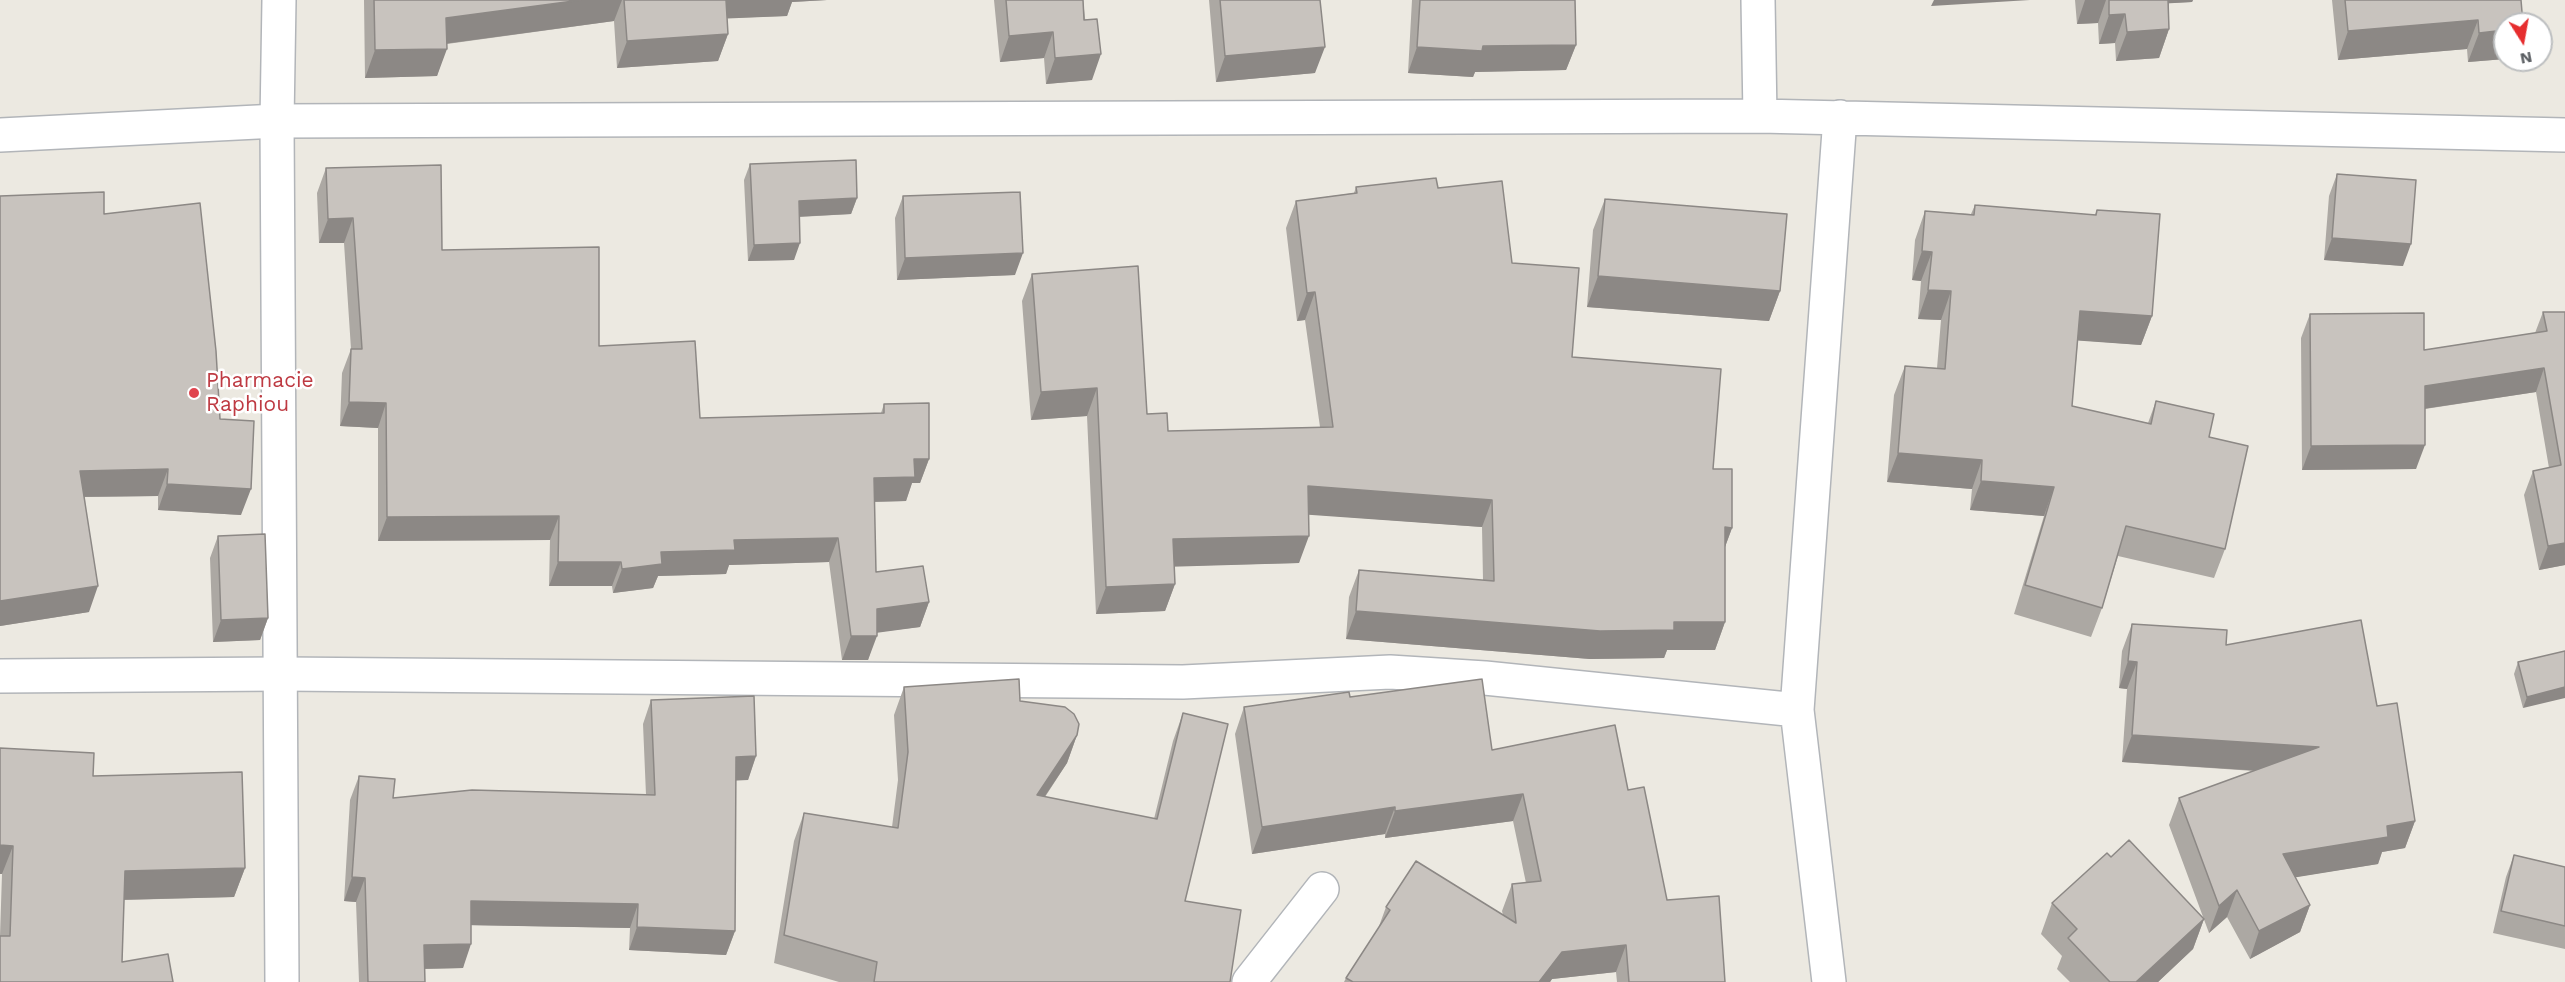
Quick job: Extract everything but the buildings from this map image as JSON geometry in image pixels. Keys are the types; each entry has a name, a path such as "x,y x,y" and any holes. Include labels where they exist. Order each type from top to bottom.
{"street":[{"path":"279,0 277,121 282,982"},
{"path":"1758,0 1760,116"},
{"path":"0,135 277,121 1760,116 2565,135"},
{"path":"1829,982 1797,710 1840,117"},
{"path":"0,676 282,674 1183,682 1390,672 1485,678 1797,710"},
{"path":"1249,982 1322,889"}],"place":[{"name":"Pharmacie Raphiou","path":"194,393"}]}
